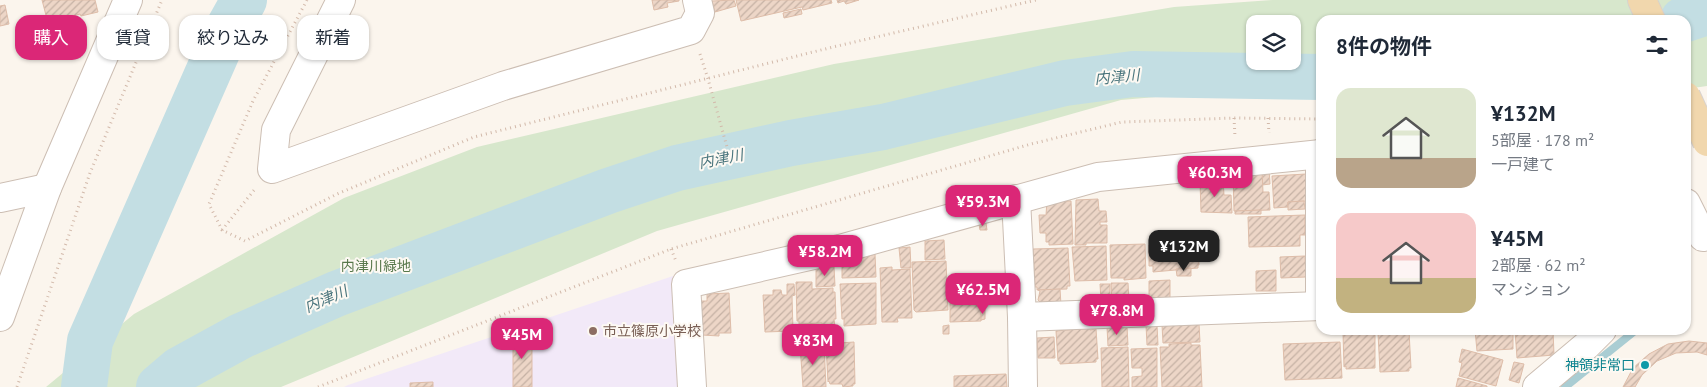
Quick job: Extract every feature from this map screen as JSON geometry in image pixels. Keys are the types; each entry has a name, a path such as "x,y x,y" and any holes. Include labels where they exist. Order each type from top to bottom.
{"main road":[{"path":"1642,0 1649,15"},
{"path":"1691,107 1707,142"}],"street":[{"path":"0,317 47,188 128,0"},
{"path":"341,0 276,130 272,169 503,86 691,30 700,13 697,0"},
{"path":"692,387 686,284 840,249 1098,177 1316,154"},
{"path":"0,198 47,188"},
{"path":"1016,199 1022,317 1023,387"},
{"path":"1691,217 1699,240"},
{"path":"1022,317 1316,306"},
{"path":"1537,387 1588,335"}],"path":[{"path":"17,387 90,173 162,0"},
{"path":"307,0 253,101 209,204 222,230 245,241 337,194 474,137 833,47 1036,0"},
{"path":"708,79 727,147"},
{"path":"318,387 671,249 1031,144 1122,122 1234,118 1316,119"},
{"path":"222,230 272,169"}],"shaded area":[{"name":"市立篠原小学校","path":"673,276 679,387 344,387 348,385"}],"green space":[{"name":"内津川緑地","path":"1272,0 1707,0 1707,86 1691,88 1691,15 1316,15 1316,92 1214,92 1121,100 657,231 281,387 46,387 134,314 344,198 477,147 834,64 1174,7"}],"building":[{"path":"42,0 95,0 98,12 85,15 46,15"},
{"path":"652,0 679,1 667,3 668,7 654,10"},
{"path":"734,0 736,6 715,12 712,1"},
{"path":"736,0 831,0 832,3 803,10 802,7 741,21"},
{"path":"837,0 859,0 846,4 844,1 838,3"},
{"path":"5,5 9,24 0,26 0,6"},
{"path":"801,9 802,14 784,18 783,13"},
{"path":"1269,169 1270,184 1262,185 1262,171"},
{"path":"1262,171 1263,192 1269,192 1270,210 1234,211 1233,172"},
{"path":"1306,174 1307,201 1288,202 1288,207 1274,208 1272,176"},
{"path":"1223,180 1224,195 1231,195 1232,213 1201,212 1200,181"},
{"path":"1098,199 1099,211 1106,211 1107,222 1100,222 1100,225 1107,225 1107,243 1075,245 1076,200"},
{"path":"1047,201 1071,201 1073,244 1049,245 1049,242 1046,242 1046,233 1040,233 1039,215 1046,215"},
{"path":"1304,201 1305,209 1288,210 1288,202"},
{"path":"1261,210 1261,214 1235,214 1235,211"},
{"path":"1305,215 1305,235 1300,235 1300,246 1249,247 1248,217"},
{"path":"986,223 987,230 980,230 979,224"},
{"path":"944,240 945,259 925,260 925,241"},
{"path":"1198,243 1198,268 1153,272 1153,266 1149,266 1149,245"},
{"path":"1145,244 1146,278 1124,280 1124,278 1111,278 1110,245"},
{"path":"1106,246 1107,280 1075,281 1072,247"},
{"path":"910,247 911,268 901,268 899,248"},
{"path":"1068,248 1070,286 1067,286 1067,289 1037,290 1037,287 1035,287 1033,249"},
{"path":"875,254 876,277 842,278 842,264"},
{"path":"1305,256 1306,277 1281,278 1280,257"},
{"path":"946,261 948,310 916,312 914,310 912,262"},
{"path":"834,267 835,286 816,287 816,268"},
{"path":"892,267 892,270 910,269 912,318 897,318 898,322 882,322 880,268"},
{"path":"1191,268 1191,276 1177,276 1176,269"},
{"path":"1276,270 1276,291 1256,291 1256,271"},
{"path":"1170,280 1170,299 1149,299 1149,281"},
{"path":"796,282 812,282 812,289 833,288 833,292 835,292 835,327 822,327 822,323 799,324 799,321 797,321"},
{"path":"876,283 876,324 844,326 840,284"},
{"path":"1111,283 1128,283 1129,301 1112,302"},
{"path":"787,284 794,284 795,295 792,296 793,331 765,332 763,295 773,295 773,290 781,290 782,295 787,295"},
{"path":"998,284 998,292 990,292 989,285"},
{"path":"1100,284 1110,284 1110,301 1101,301"},
{"path":"980,287 980,289 986,289 986,301 982,301 981,321 950,322 950,288"},
{"path":"1060,289 1061,305 1044,306 1038,300 1040,291 1038,290"},
{"path":"729,293 731,333 719,333 719,336 702,335 701,301 707,301 707,294"},
{"path":"985,310 985,319 981,320 981,311"},
{"path":"1199,324 1200,342 1163,343 1162,325"},
{"path":"949,325 949,334 943,334 943,326"},
{"path":"1146,325 1157,325 1158,345 1147,345"},
{"path":"1107,327 1127,327 1128,345 1108,346"},
{"path":"1090,328 1090,330 1096,329 1098,359 1096,359 1096,362 1060,364 1060,361 1058,361 1056,331"},
{"path":"513,334 532,334 532,387 513,387"},
{"path":"1343,335 1375,335 1375,368 1346,369 1346,366 1344,367"},
{"path":"1378,335 1409,335 1411,368 1409,368 1409,371 1380,372"},
{"path":"1475,335 1513,335 1513,349 1477,351"},
{"path":"1515,335 1553,335 1554,355 1517,358"},
{"path":"1054,337 1055,358 1038,358 1037,338"},
{"name":"神領非常口","path":"1689,341 1707,343 1707,355 1697,352 1676,353 1657,361 1642,375 1635,387 1623,387 1633,368 1649,354 1668,344"},
{"path":"854,342 855,384 843,387 842,384 830,384 828,382 826,344"},
{"path":"1340,342 1342,378 1285,380 1283,344"},
{"path":"1191,343 1191,345 1200,345 1202,387 1162,387 1160,347 1169,347 1169,344"},
{"path":"824,344 826,387 803,387 800,345"},
{"path":"1128,347 1129,387 1102,387 1101,348"},
{"path":"1157,348 1157,387 1132,387 1132,377 1142,376 1142,368 1132,368 1131,349"},
{"path":"1462,349 1503,360 1496,386 1459,376 1462,363 1459,362"},
{"path":"1514,362 1524,364 1519,383 1509,380"},
{"path":"1006,374 1007,387 954,387 954,376"},
{"path":"1458,378 1487,386 1487,387 1456,387"},
{"path":"433,382 433,387 410,387 410,383"}],"waterway":[{"path":"84,387 90,341 225,34 244,0"},
{"name":"内津川","path":"1691,17 1707,12"},
{"name":"内津川","path":"159,387 179,370 241,336 336,294 608,191 677,168 791,143 883,127 1065,83 1133,74 1316,77"},
{"path":"1565,387 1630,335"}],"place":[{"name":"市立篠原小学校","path":"593,331"},
{"name":"神領非常口","path":"1645,365"}]}
